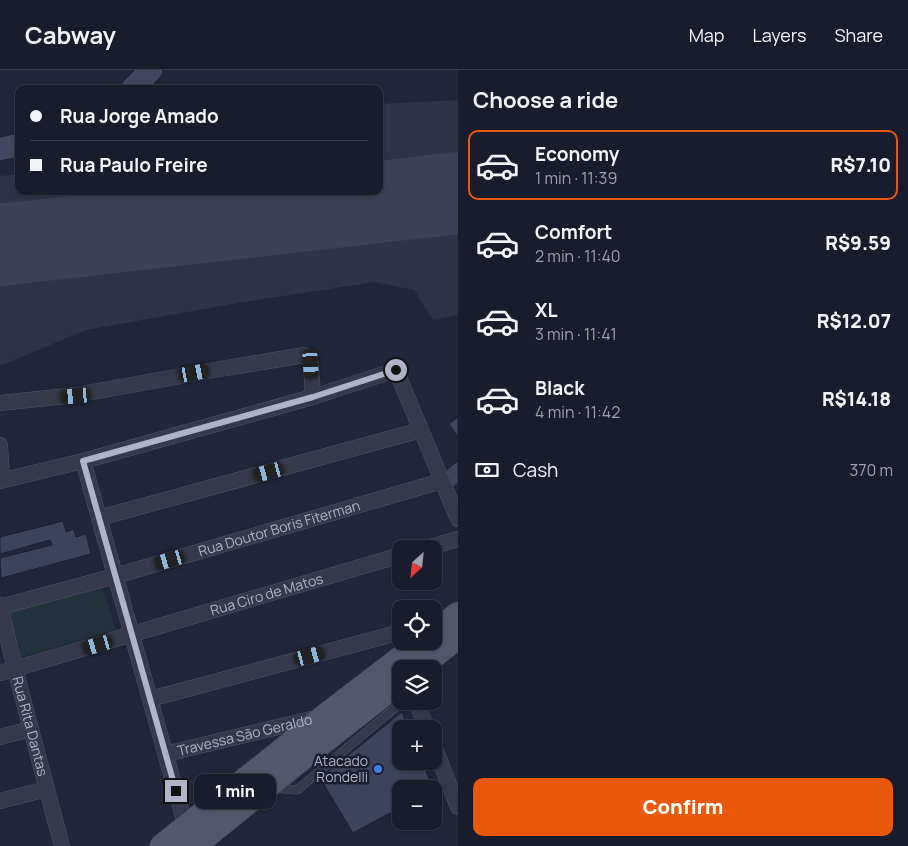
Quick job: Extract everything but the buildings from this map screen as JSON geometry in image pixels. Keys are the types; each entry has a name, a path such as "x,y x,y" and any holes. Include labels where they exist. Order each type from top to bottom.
{"main road":[{"path":"423,660 450,623"},
{"path":"190,837 325,716 411,650"},
{"path":"162,846 190,837 267,787 392,688"}],"street":[{"path":"136,85 151,70"},
{"path":"0,149 15,146"},
{"path":"0,402 76,396 305,355 311,364 313,397"},
{"path":"0,445 1,480 83,461 313,397 396,370 458,519"},
{"path":"99,518 421,430"},
{"path":"83,461 190,837"},
{"name":"Rua Doutor Boris Fiterman","path":"0,606 115,576 442,481"},
{"path":"442,544 458,539"},
{"name":"Rua Ciro de Matos","path":"0,673 392,558"},
{"name":"Rua Rita Dantas","path":"0,606 62,846"},
{"path":"150,698 392,634"},
{"name":"Travessa São Geraldo","path":"165,754 325,716"},
{"path":"0,737 31,729"},
{"path":"442,766 458,807"},
{"path":"0,801 47,789"}],"lane":[{"path":"267,787 297,790 392,710"}],"shaded area":[{"path":"458,100 458,315 433,320 414,290 375,282 238,303 86,330 0,366 0,176 15,174 15,195 383,195 383,104"},
{"path":"102,586 116,630 21,657 8,609"}],"runway":[{"path":"0,245 458,193"}],"place":[{"name":"Atacado Rondelli","path":"378,769"}],"route":[{"path":"176,791 83,461 313,397 396,370"}]}
